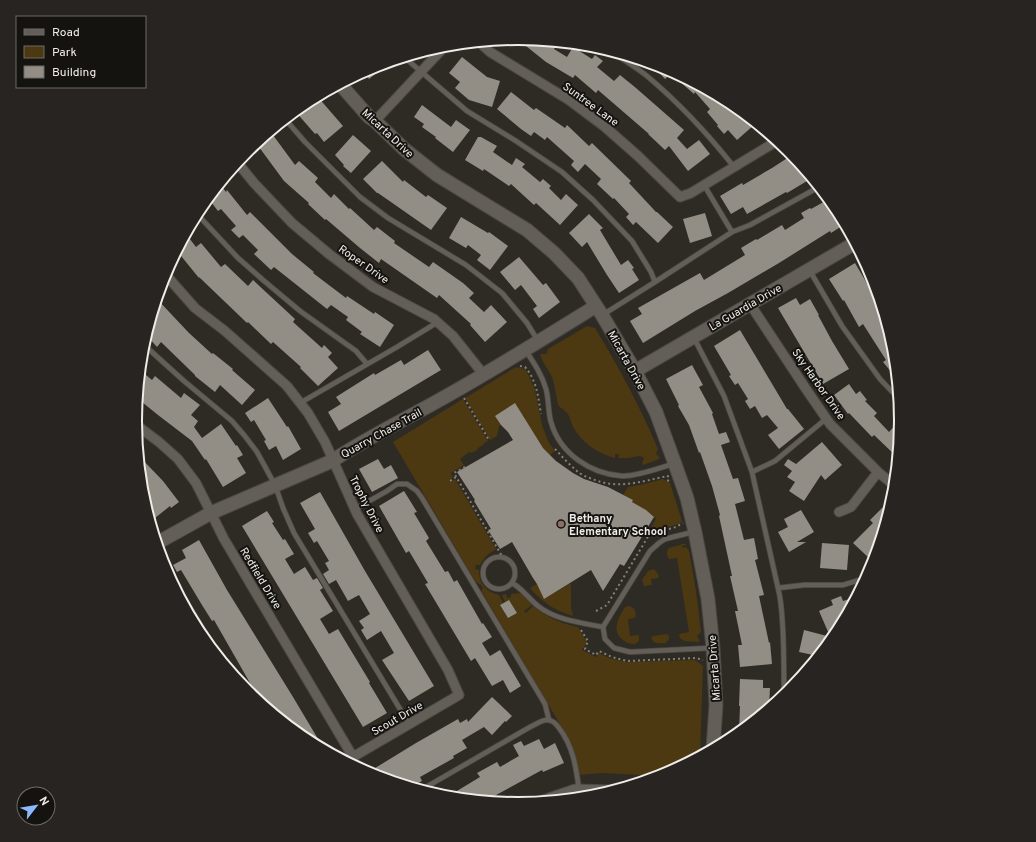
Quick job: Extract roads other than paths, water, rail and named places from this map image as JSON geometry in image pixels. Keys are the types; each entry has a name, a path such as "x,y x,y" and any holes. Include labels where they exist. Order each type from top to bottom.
{"street":[{"name":"Suntree Lane","path":"484,47 490,52 569,100 605,127 680,196 691,193 704,185"},
{"path":"375,121 438,54"},
{"name":"Micarta Drive","path":"344,88 368,117 375,121 404,149 437,175 528,230 554,253 578,278 635,371 656,412 687,498 695,532 708,599 713,648 716,705 713,742"},
{"path":"704,185 772,144"},
{"name":"Roper Drive","path":"241,167 292,223 329,254 373,287 438,322 452,336 484,375"},
{"name":"La Guardia Drive","path":"635,371 850,246"},
{"name":"Trophy Drive","path":"170,280 195,308 287,386 308,413 325,442 332,461 355,509 448,670 459,695"},
{"name":"Sky Harbor Drive","path":"750,304 830,424 889,481"},
{"name":"Quarry Chase Trail","path":"162,540 211,513 332,461 348,450 484,375 538,341 599,310"},
{"name":"Redfield Drive","path":"142,429 160,442 178,459 196,483 224,539 348,756"},
{"path":"839,512 850,507 878,472"},
{"name":"Scout Drive","path":"352,758 459,695"},
{"path":"558,795 575,789 593,789"}],"lane":[{"path":"409,61 467,110 562,172 593,200 632,241 651,272 655,282"},
{"path":"625,61 646,76 678,105 717,145 734,167"},
{"path":"289,123 305,142 360,197 388,218 466,265 502,294 527,323 538,341"},
{"path":"704,185 732,232"},
{"path":"599,310 655,282 732,232 750,225 814,190"},
{"path":"201,218 238,258 263,280 300,311 356,352 367,364"},
{"path":"809,270 842,326 880,379 893,392"},
{"path":"300,403 332,386 438,322"},
{"path":"693,337 724,396 752,472 781,601 784,687"},
{"path":"149,349 232,421 257,452 270,474 294,533 409,724"},
{"path":"525,350 542,376 546,389 551,422 557,437 566,451 582,464 602,473 624,476 642,473 675,464"},
{"path":"752,472 774,461 826,418"},
{"path":"355,509 397,484 407,484 417,490 545,704 549,720"},
{"path":"695,532 665,539 650,551 603,627 605,639 614,648 630,652 713,648"},
{"path":"496,557 503,558 508,560 513,565 515,577 512,583 501,590 489,587 483,576 483,569 490,559 496,557"},
{"path":"778,588 804,585 843,584 858,580"},
{"path":"512,583 520,587 538,606 551,614 570,620 603,627"},
{"path":"428,786 530,727 544,720 549,720 555,723 570,745 579,789"}],"place":[{"name":"Bethany Elementary School","path":"561,524"}]}
